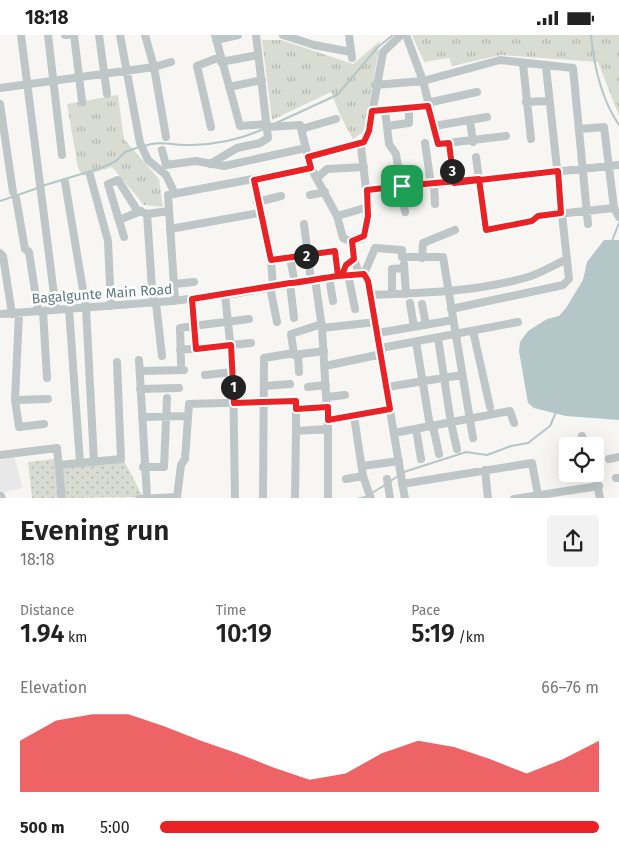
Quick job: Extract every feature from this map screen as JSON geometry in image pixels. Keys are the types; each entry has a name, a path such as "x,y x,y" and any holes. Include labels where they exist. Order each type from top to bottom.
{"street":[{"path":"20,35 56,310"},
{"path":"48,35 62,155"},
{"path":"74,35 82,101"},
{"path":"99,35 107,94"},
{"path":"120,35 140,143 148,160 166,175 175,194"},
{"path":"145,35 154,67 166,137"},
{"path":"238,35 216,37 240,126 300,125 311,168 337,216 343,238 352,241 364,236 368,207 362,147 369,131 383,52 401,35"},
{"path":"210,164 238,148 266,141 269,134 256,35"},
{"path":"283,35 351,55 349,35"},
{"path":"406,35 423,81 438,144 473,142 506,136"},
{"path":"211,127 197,66 221,60 258,55"},
{"path":"376,85 423,81 500,61 573,69 588,224"},
{"path":"0,88 154,67 171,62"},
{"path":"523,64 531,139"},
{"path":"451,309 563,285 569,279 546,67"},
{"path":"229,87 262,80"},
{"path":"372,111 428,105 477,92"},
{"path":"526,102 550,101"},
{"path":"0,104 22,235 25,249 29,252 40,311 47,378"},
{"path":"387,125 409,123 409,108"},
{"path":"385,110 389,144 396,154 405,212"},
{"path":"434,126 487,117"},
{"path":"301,129 336,119"},
{"path":"470,120 473,142"},
{"path":"580,129 604,127 614,208 619,217"},
{"path":"308,157 364,142"},
{"path":"425,143 435,204"},
{"path":"449,143 454,183"},
{"path":"162,150 166,165 181,161 224,166 306,148"},
{"path":"476,157 486,230 532,221 538,216 614,208"},
{"path":"367,190 454,183 619,165"},
{"path":"316,178 327,169 364,167"},
{"path":"175,301 168,195 311,168"},
{"path":"90,175 108,241 111,306"},
{"path":"124,237 108,184 118,180 137,210 144,212"},
{"path":"254,180 257,202 271,260 271,287 277,322"},
{"path":"65,183 86,308 94,462"},
{"path":"310,195 325,192"},
{"path":"257,202 281,196"},
{"path":"337,216 368,207"},
{"path":"120,220 144,212 169,211"},
{"path":"144,212 162,356"},
{"path":"170,229 260,213"},
{"path":"304,224 308,256 322,326 328,407 328,498"},
{"path":"422,258 423,243 455,230"},
{"path":"352,241 354,259 371,295 378,333 402,484 395,498"},
{"path":"362,273 375,249 402,250 406,294"},
{"path":"271,260 335,251 337,265 343,275 354,309"},
{"path":"0,253 3,256 16,313 16,401 19,427 44,424"},
{"path":"404,257 443,257 473,438"},
{"path":"290,258 294,318"},
{"path":"343,275 346,265 354,259"},
{"path":"371,295 449,292 530,277 567,259"},
{"path":"337,265 346,265"},
{"path":"392,294 392,269 404,268"},
{"name":"Bagalgunte Main Road","path":"0,315 175,301 362,273"},
{"path":"329,277 333,301"},
{"path":"174,283 194,282"},
{"path":"225,295 233,373 235,498"},
{"path":"192,299 196,349"},
{"path":"410,303 414,327"},
{"path":"422,304 426,325"},
{"path":"70,309 80,463"},
{"path":"0,315 0,323"},
{"path":"140,371 182,367 180,328 249,319"},
{"path":"378,333 453,320"},
{"path":"300,372 291,334 322,326 376,322"},
{"path":"325,366 416,342 518,322"},
{"path":"473,331 490,407"},
{"path":"438,338 443,378 457,449"},
{"path":"416,342 431,426 439,454"},
{"path":"180,350 251,343"},
{"path":"263,498 264,358 324,351"},
{"path":"139,360 143,498 177,497 181,465 185,459 189,404 296,401 295,498"},
{"path":"59,465 121,459 116,362"},
{"path":"205,375 233,373"},
{"path":"387,387 462,375"},
{"path":"264,386 290,383"},
{"path":"308,387 326,385"},
{"path":"140,389 180,388"},
{"path":"327,397 345,395"},
{"path":"143,467 164,467 168,398"},
{"path":"16,401 48,399"},
{"path":"296,409 328,407"},
{"path":"328,420 390,409"},
{"path":"394,433 510,411 514,423"},
{"path":"142,417 188,416"},
{"path":"354,416 363,476 371,498"},
{"path":"296,431 328,429"},
{"path":"416,429 421,459"},
{"path":"0,455 57,448 62,498"},
{"path":"609,459 619,457"},
{"path":"362,465 399,461"},
{"path":"402,484 532,463 538,495"},
{"path":"485,470 488,498"},
{"path":"346,479 363,476"},
{"path":"387,479 395,498"},
{"path":"598,482 600,498"},
{"path":"525,498 599,486"}],"shaded area":[{"path":"604,240 619,240 619,420 566,416 534,408 528,403 519,351 520,342 528,331 547,319 559,316 566,308 583,280 587,262"},
{"path":"14,456 23,488 0,493 0,460"}],"green space":[{"path":"412,35 619,35 619,116 598,62 501,55 452,66 449,58 424,62"},
{"path":"262,40 281,40 353,64 380,41 365,131 353,139 341,117 331,92 272,120"},
{"path":"118,95 124,139 159,179 163,207 144,205 112,167 83,176 78,168 67,104"},
{"path":"54,459 59,498 32,498 28,462"},
{"path":"124,461 143,497 66,498 62,468"}],"waterway":[{"path":"274,124 337,95 378,47 393,35"},
{"path":"591,35 599,82 607,104 619,125"},
{"path":"144,146 156,143 187,145 212,143 239,138 265,128"},
{"path":"42,186 101,168 116,161 125,152 139,147"},
{"path":"0,201 38,188"},
{"path":"612,241 619,223"},
{"path":"404,472 466,452 487,455 511,446 528,443 550,426 556,412"},
{"path":"389,482 398,476"},
{"path":"372,493 385,485"},
{"path":"361,498 369,496"}],"route":[{"path":"402,186 367,190 368,216 364,236 361,239 352,241 354,259 346,265 342,275 338,276 290,283 232,294 192,299 196,349 231,345 234,403 296,401 296,409 328,407 328,420 390,409 385,370 368,281 364,274 338,276 335,251 271,260 254,180 311,168 308,157 364,142 369,131 372,111 428,106 438,144 449,143 454,183 479,179 507,175 558,171 561,213 538,216 532,221 486,230 479,179 460,182 402,186"}]}
